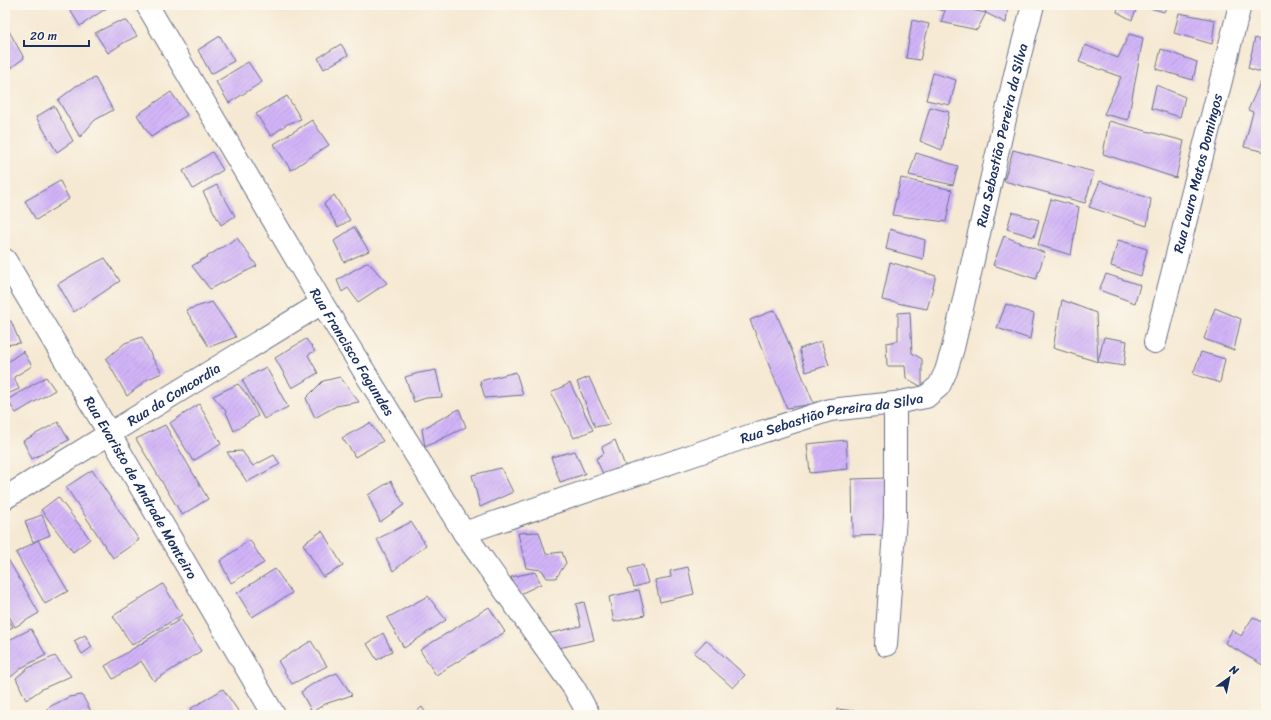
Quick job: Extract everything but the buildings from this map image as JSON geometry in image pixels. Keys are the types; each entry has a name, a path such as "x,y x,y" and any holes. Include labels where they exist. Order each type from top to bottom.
{"street":[{"name":"Rua Francisco Fagundes","path":"147,5 322,303 464,533 574,688 590,715"},
{"name":"Rua Sebastião Pereira da Silva","path":"464,533 830,410 895,403 926,397 939,386 946,371 953,348 1017,66 1033,5"},
{"name":"Rua Lauro Matos Domingos","path":"1155,342 1240,5"},
{"name":"Rua Evaristo de Andrade Monteiro","path":"5,260 109,433 274,715"},
{"name":"Rua da Concordia","path":"5,498 322,303"},
{"path":"886,645 895,517 895,403"}]}
